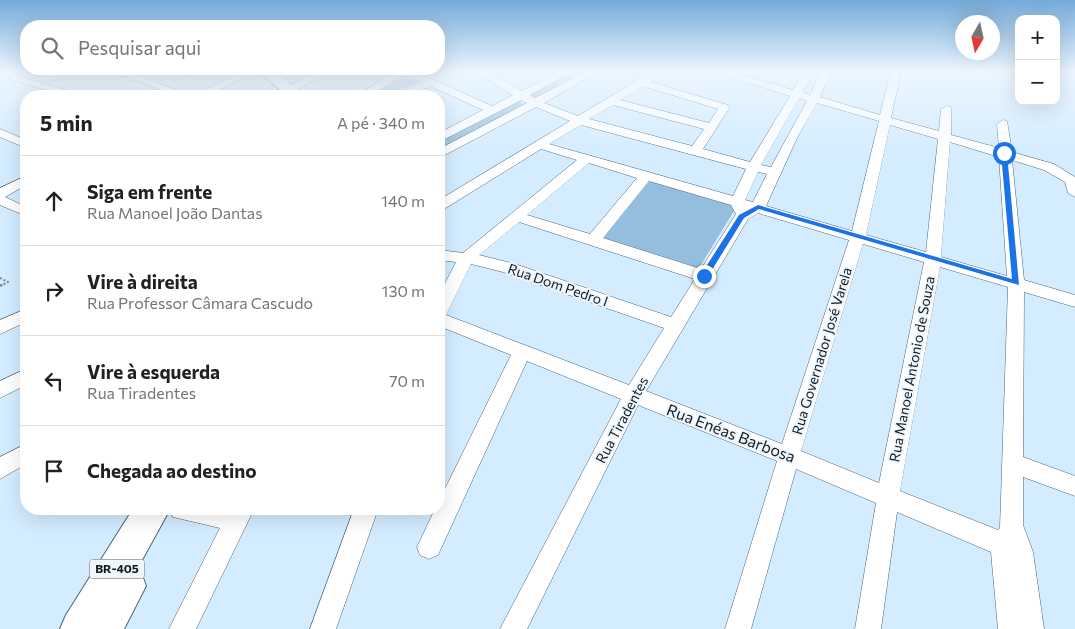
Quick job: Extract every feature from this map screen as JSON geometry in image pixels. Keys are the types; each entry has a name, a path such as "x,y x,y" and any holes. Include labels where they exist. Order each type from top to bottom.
{"highway":[{"name":"BR-405","path":"80,629 149,515"},
{"name":"BR-405","path":"102,629 168,515"}],"street":[{"path":"471,100 492,110"},
{"path":"445,135 511,100"},
{"path":"531,100 580,121 774,172"},
{"path":"445,151 540,100"},
{"path":"445,202 580,121 610,100"},
{"path":"612,100 711,127"},
{"path":"695,151 724,107 702,100"},
{"name":"Rua Tiradentes","path":"513,629 633,395 704,276 740,209 753,168 794,100"},
{"path":"758,207 791,138 814,100"},
{"path":"815,100 1004,153 1064,174 1072,180 1075,193"},
{"name":"Rua Governador José Varela","path":"738,629 789,456 858,236 888,100"},
{"name":"Rua Manoel Antonio de Souza","path":"868,629 888,497 934,258 947,108"},
{"path":"1003,124 1016,283 1011,629"},
{"path":"0,133 20,141"},
{"path":"773,134 791,138"},
{"path":"540,145 646,176 740,209 758,207 1075,301"},
{"path":"445,298 466,258 587,158"},
{"path":"594,239 646,176"},
{"path":"0,194 20,183"},
{"path":"0,200 20,209"},
{"path":"517,216 594,239 704,276"},
{"name":"Rua Dom Pedro I","path":"445,256 466,258 509,268 675,326"},
{"path":"0,328 20,319"},
{"name":"Rua Enéas Barbosa","path":"445,321 789,456 888,497 1012,541"},
{"path":"445,513 522,352"},
{"path":"0,390 20,379"},
{"path":"0,469 20,457"},
{"path":"1012,462 1075,486"},
{"path":"182,629 239,515"},
{"path":"322,629 364,515"},
{"path":"429,547 444,515"},
{"path":"1012,541 1031,629"}],"path":[{"path":"0,278 8,282 0,286"}],"shaded area":[{"path":"515,100 527,106 445,149 445,138"},
{"path":"643,179 737,206 699,268 598,236"}],"route":[{"path":"704,276 742,216 758,207 1016,283 1004,153"}]}
